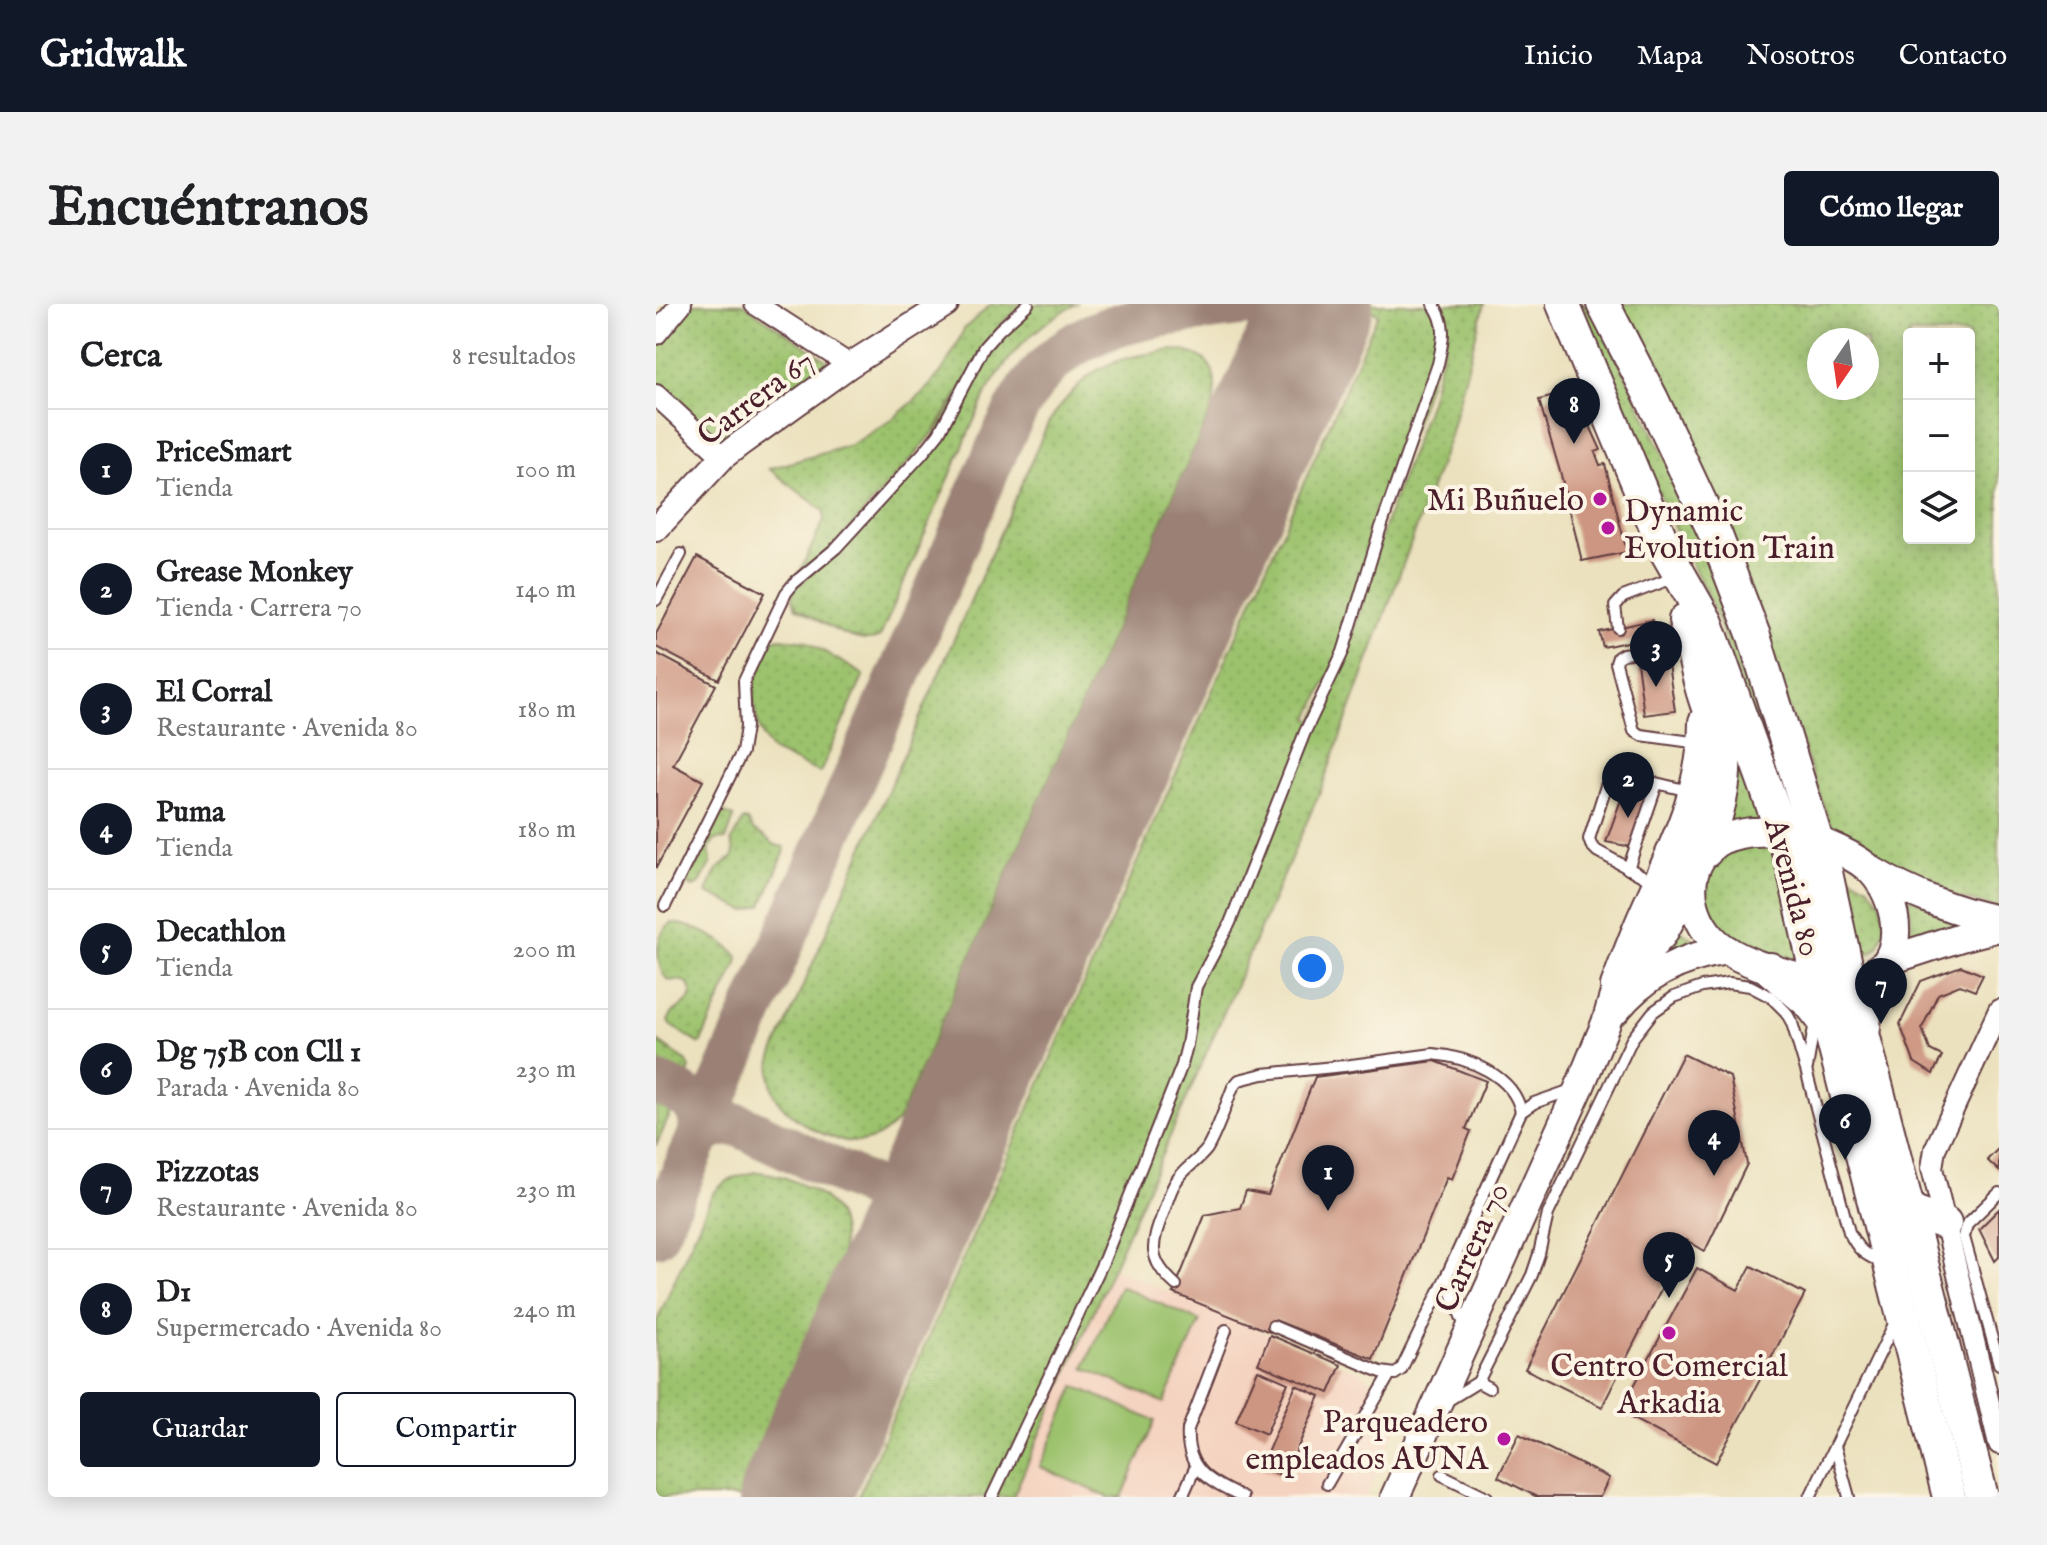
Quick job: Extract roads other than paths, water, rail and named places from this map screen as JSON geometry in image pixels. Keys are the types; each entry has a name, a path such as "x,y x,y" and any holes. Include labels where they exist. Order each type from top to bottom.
{"main road":[{"name":"Avenida 80","path":"1563,304 1669,565 1707,623 1782,832 1798,888 1821,1006 1949,1497"},
{"name":"Avenida 80","path":"1603,304 1652,399 1716,536 1754,636 1833,901 1863,1036 1982,1497"},
{"path":"1617,986 1688,815 1705,744 1704,699 1693,644 1669,565"},
{"path":"1704,699 1722,744 1724,761 1720,798 1706,851"},
{"path":"1706,851 1718,841 1751,832 1782,832 1802,836 1851,856 1913,893 1999,920"},
{"name":"Carrera 70","path":"1395,1497 1591,1060 1617,986 1629,967 1662,935 1706,851"},
{"path":"1863,1036 1865,1013 1893,940 1895,922 1883,885 1869,869"},
{"path":"1691,882 1693,900 1701,924 1709,936 1747,961 1770,969 1821,1006 1830,984 1850,983 1869,977 1884,965 1999,927"},
{"name":"Carrera 70","path":"1606,1023 1626,998 1649,978 1683,960 1727,950"},
{"path":"1908,1210 1945,1223"},
{"path":"1967,1440 1999,1455"}],"street":[{"path":"656,334 681,304"},
{"path":"755,304 850,365"},
{"name":"Carrera 67","path":"656,529 723,457 850,365 946,304"},
{"path":"656,395 723,457"},
{"path":"1999,1010 1935,1149 1932,1168 1999,1444"}],"lane":[{"path":"992,1497 1104,1260 1182,1065 1196,987 1230,923 1305,732 1343,652 1380,530 1438,364 1444,336 1443,321 1433,304"},
{"path":"665,906 742,752 746,727 744,681 786,593 836,548 923,453 939,433 984,347 1023,305"},
{"path":"656,600 681,554"},
{"path":"1618,628 1615,606 1669,565"},
{"path":"1693,644 1622,648 1616,663 1634,731 1641,735 1705,744"},
{"path":"1659,885 1591,845 1589,839 1606,786 1613,778 1623,775 1695,793"},
{"path":"1628,869 1657,784"},
{"path":"1435,1409 1478,1382 1532,1275 1548,1214 1632,1039 1653,1012 1674,997 1702,987 1729,983 1750,986 1771,997 1786,1012 1806,1070 1849,1232 1857,1248 1890,1265"},
{"path":"1806,1070 1821,1006"},
{"path":"1176,1285 1162,1270 1154,1254 1154,1238 1173,1187 1209,1145 1233,1087 1239,1080 1263,1074 1446,1055 1489,1071 1518,1100 1521,1112"},
{"path":"1591,1060 1599,1109"},
{"path":"1273,1326 1381,1372 1390,1374 1401,1370 1521,1112 1534,1103 1579,1087"},
{"path":"1999,1193 1967,1224 1964,1237 1999,1364"},
{"path":"1446,1277 1468,1336"},
{"path":"1810,1497 1901,1310"},
{"path":"1226,1330 1188,1429 1187,1446 1196,1466 1222,1493 1242,1497"},
{"path":"1985,1388 1999,1372"},
{"path":"1327,1484 1390,1374"},
{"path":"1478,1382 1489,1388"},
{"path":"1835,1446 1849,1497"},
{"path":"1182,1497 1196,1466"},
{"path":"1442,1475 1487,1497"}],"place":[{"name":"D1","path":"1574,444"},
{"name":"Mi Buñuelo","path":"1600,499"},
{"name":"Dynamic Evolution Train","path":"1608,528"},
{"name":"El Corral","path":"1656,687"},
{"name":"Grease Monkey","path":"1628,818"},
{"name":"Pizzotas","path":"1881,1024"},
{"name":"Dg 75B con Cll 1","path":"1845,1160"},
{"name":"Puma","path":"1714,1176"},
{"name":"PriceSmart","path":"1328,1211"},
{"name":"Decathlon","path":"1669,1298"},
{"name":"Centro Comercial Arkadia","path":"1669,1333"},
{"name":"Parqueadero empleados AUNA","path":"1504,1439"}]}
